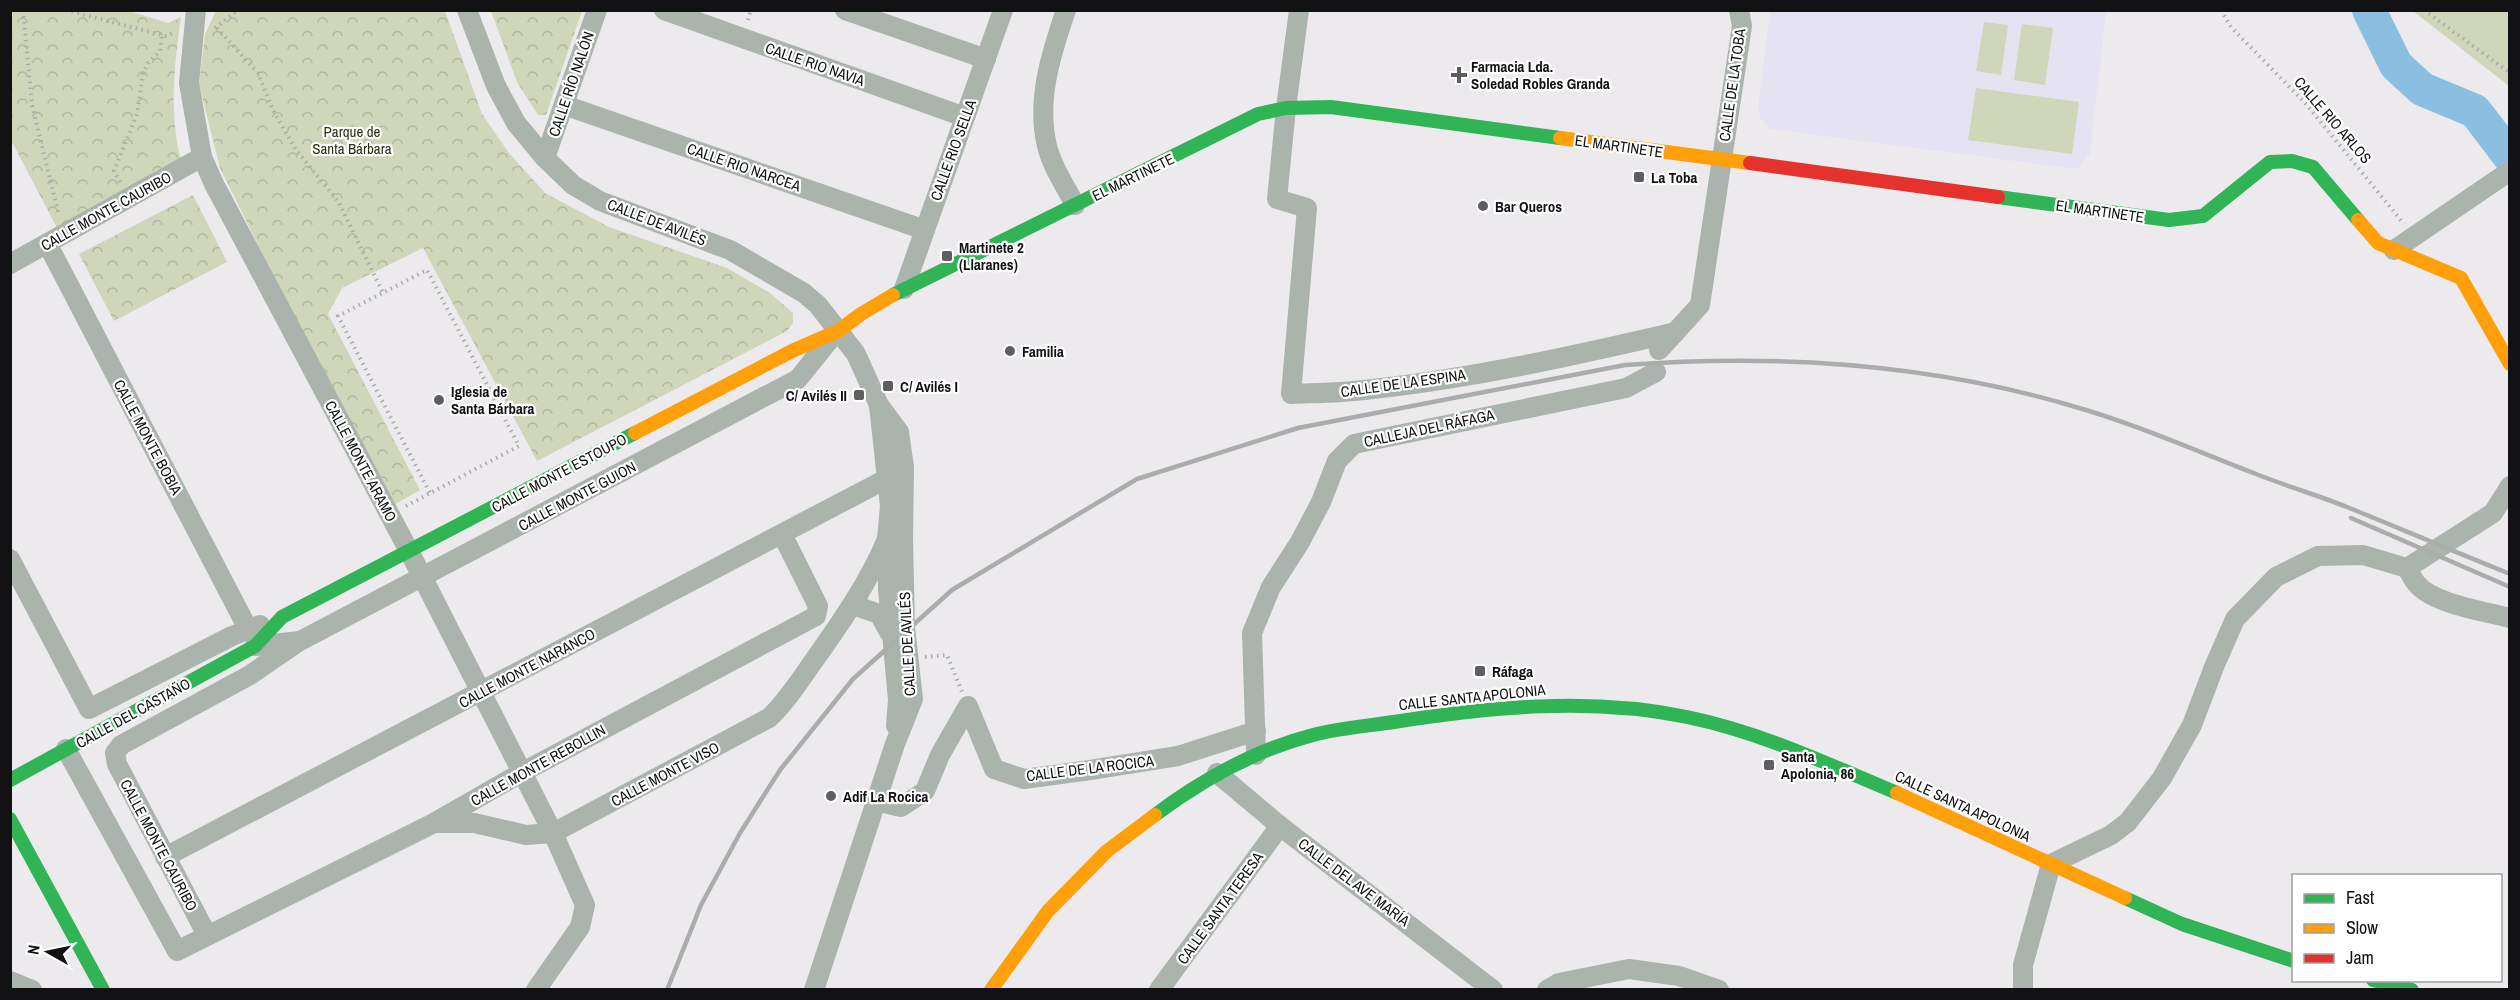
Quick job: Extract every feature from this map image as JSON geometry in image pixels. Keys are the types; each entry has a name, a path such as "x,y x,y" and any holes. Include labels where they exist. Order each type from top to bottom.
{"main road":[{"name":"EL MARTINETE","path":"838,331 861,314 904,289 1258,114 1286,108 1331,107 2169,220 2203,216 2270,162 2292,161 2313,168 2378,243 2461,278 2510,364"},
{"name":"CALLE MONTE ESTOUPO","path":"282,617 792,351 838,331"},
{"name":"CALLE DEL CASTAÑO","path":"10,780 66,749 252,637"},
{"name":"CALLE SANTA APOLONIA","path":"991,990 1048,910 1107,851 1171,803 1217,773 1256,755 1313,735 1452,713 1535,705 1607,705 1689,717 1776,742 1912,799 2182,924 2292,960"},
{"path":"10,819 103,990"},
{"path":"2377,982 2412,990"}],"street":[{"name":"CALLE DE AVILÉS","path":"467,10 496,86 516,123 545,158 573,185 600,201 730,250 804,292 818,305 856,354 879,405 899,432 904,467 895,539"},
{"name":"CALLE RÍO NALÓN","path":"545,158 597,10"},
{"name":"CALLE RIO NAVIA","path":"664,10 965,117"},
{"path":"845,10 986,59"},
{"path":"1066,10 1048,67 1044,107 1047,146 1075,205"},
{"path":"1286,108 1299,10"},
{"name":"CALLE DE LA TOBA","path":"1721,159 1742,26 1739,10"},
{"name":"CALLE RIO SELLA","path":"904,289 986,59 1000,11"},
{"name":"CALLE MONTE ARAMO","path":"195,18 189,83 202,157 214,184 409,551 553,833 585,905 580,927 536,990"},
{"name":"CALLE RIO NARCEA","path":"564,105 925,230"},
{"name":"CALLE DE LA ESPINA","path":"1286,108 1277,199 1307,208 1291,394 1363,391 1459,376 1577,355 1676,332"},
{"name":"CALLE MONTE CAURIBO","path":"10,264 202,157"},
{"path":"1659,350 1700,305 1721,159"},
{"path":"2394,250 2504,174"},
{"name":"CALLE MONTE BOBIA","path":"48,244 252,637"},
{"name":"CALLE MONTE GUION","path":"115,753 121,746 250,675 300,641 422,579 798,379 838,331"},
{"name":"CALLEJA DEL RÁFAGA","path":"1256,755 1252,633 1271,587 1321,502 1337,461 1354,444 1626,388 1656,372"},
{"name":"CALLE DE AVILÉS","path":"879,405 895,539 898,631 898,700 895,744"},
{"name":"CALLE MONTE NARANCO","path":"165,857 888,478"},
{"path":"2407,568 2493,513 2509,488"},
{"name":"CALLE MONTE REBOLLIN","path":"66,749 177,951 432,824 521,773 816,616 818,606 783,534"},
{"path":"895,539 888,589 898,631"},
{"name":"CALLE MONTE VISO","path":"432,824 474,823 526,835 553,833 769,718 783,705 855,604 875,568 895,539"},
{"path":"2023,990 2024,965 2051,864 2111,835 2128,822 2162,778 2192,725 2235,619 2276,577 2318,556 2363,555 2407,568 2417,585 2447,601 2510,618"},
{"name":"CALLE MONTE ESTOUPO","path":"10,559 89,709 252,637 282,617"},
{"name":"CALLE MONTE VISO","path":"855,604 879,597 888,589"},
{"path":"855,604 879,614 898,631"},
{"name":"CALLE DE AVILÉS","path":"814,990 895,744 913,699 908,659 898,631"},
{"name":"CALLE MONTE GUION","path":"252,637 300,641"},
{"path":"876,801 901,807 925,790 940,755 968,706"},
{"name":"CALLE DE LA ROCICA","path":"968,706 994,769 1023,779 1178,756 1256,731"},
{"name":"CALLE MONTE CAURIBO","path":"115,753 117,764 207,935"},
{"name":"CALLE DEL AVE MARÍA","path":"1217,773 1280,826 1493,990"},
{"name":"CALLE SANTA TERESA","path":"1159,990 1280,826"},
{"path":"1547,990 1559,983 1629,969 1679,976 1719,990"},
{"path":"10,981 32,990"}],"path":[{"path":"23,10 32,105 60,220 68,233"},
{"path":"66,10 162,35 195,18 217,28 258,73 273,110 296,150 339,201 383,293"},
{"path":"217,28 238,10"},
{"name":"CALLE RIO ARLOS","path":"2222,10 2230,27 2306,104 2406,226 2394,250"},
{"path":"2424,10 2510,73"},
{"path":"128,199 114,171 137,114 143,74 148,63 160,51 162,35"},
{"path":"389,515 519,446 427,270 338,316 430,493"},
{"path":"908,659 946,655 968,706"}],"shaded area":[{"path":"1770,11 2106,11 2090,154 2077,169 1770,129 1760,118 1758,105"}],"green space":[{"path":"10,11 129,11 168,23 181,17 176,53 174,107 181,161 57,228 11,140"},
{"name":"Parque de Santa Bárbara","path":"216,11 445,11 482,114 509,153 545,193 609,227 727,268 770,293 793,313 793,323 787,331 537,461 423,248 342,288 328,314 420,490 394,505 220,168 199,84 205,34"},
{"path":"491,11 582,11 546,115 538,115 517,82"},
{"path":"2413,11 2509,11 2509,86"},
{"path":"1984,22 2008,25 2001,75 1976,71"},
{"path":"2022,24 2053,28 2045,85 2014,80"},
{"path":"1976,88 2079,102 2072,154 1968,140"},
{"path":"193,195 227,262 114,321 79,254"}],"waterway":[{"path":"2369,10 2396,65 2422,89 2475,111 2510,157"}],"railway":[{"path":"667,990 701,905 740,833 780,770 853,679 952,590 1137,479 1298,428 1625,365 1681,362 1793,362 1905,371 1960,379 2015,391 2116,420 2347,507 2510,574"},
{"path":"2351,518 2510,587"}],"traffic: fast":[{"path":"893,295 1258,114 1286,108 1331,107 1560,138"},
{"path":"1998,197 2169,220 2203,216 2270,162 2292,161 2313,167 2358,220"},
{"path":"10,780 255,646 282,617 635,433"},
{"path":"1155,815 1192,789 1230,767 1250,757 1313,735 1467,712 1540,706 1614,707 1714,723 1794,750 1897,793"},
{"path":"10,819 103,990"},
{"path":"2125,898 2182,924 2292,960"},
{"path":"2381,982 2412,990"}],"traffic: slow":[{"path":"1560,138 1750,163"},
{"path":"2358,220 2378,243 2461,278 2510,364"},
{"path":"635,433 792,351 838,331 893,295"},
{"path":"1897,793 2125,898"},
{"path":"991,990 1048,911 1107,851 1155,815"}],"traffic: jam":[{"path":"1750,163 1998,197"}],"place":[{"name":"Farmacia Lda. Soledad Robles Granda","path":"1459,75"},
{"name":"La Toba","path":"1639,177"},
{"name":"Bar Queros","path":"1483,206"},
{"name":"Martinete 2 (Llaranes)","path":"947,256"},
{"name":"Familia","path":"1010,351"},
{"name":"C/ Avilés I","path":"888,386"},
{"name":"C/ Avilés II","path":"859,395"},
{"name":"Iglesia de Santa Bárbara","path":"439,400"},
{"name":"Ráfaga","path":"1480,671"},
{"name":"Santa Apolonia, 86","path":"1769,765"},
{"name":"Adif La Rocica","path":"831,796"}]}
